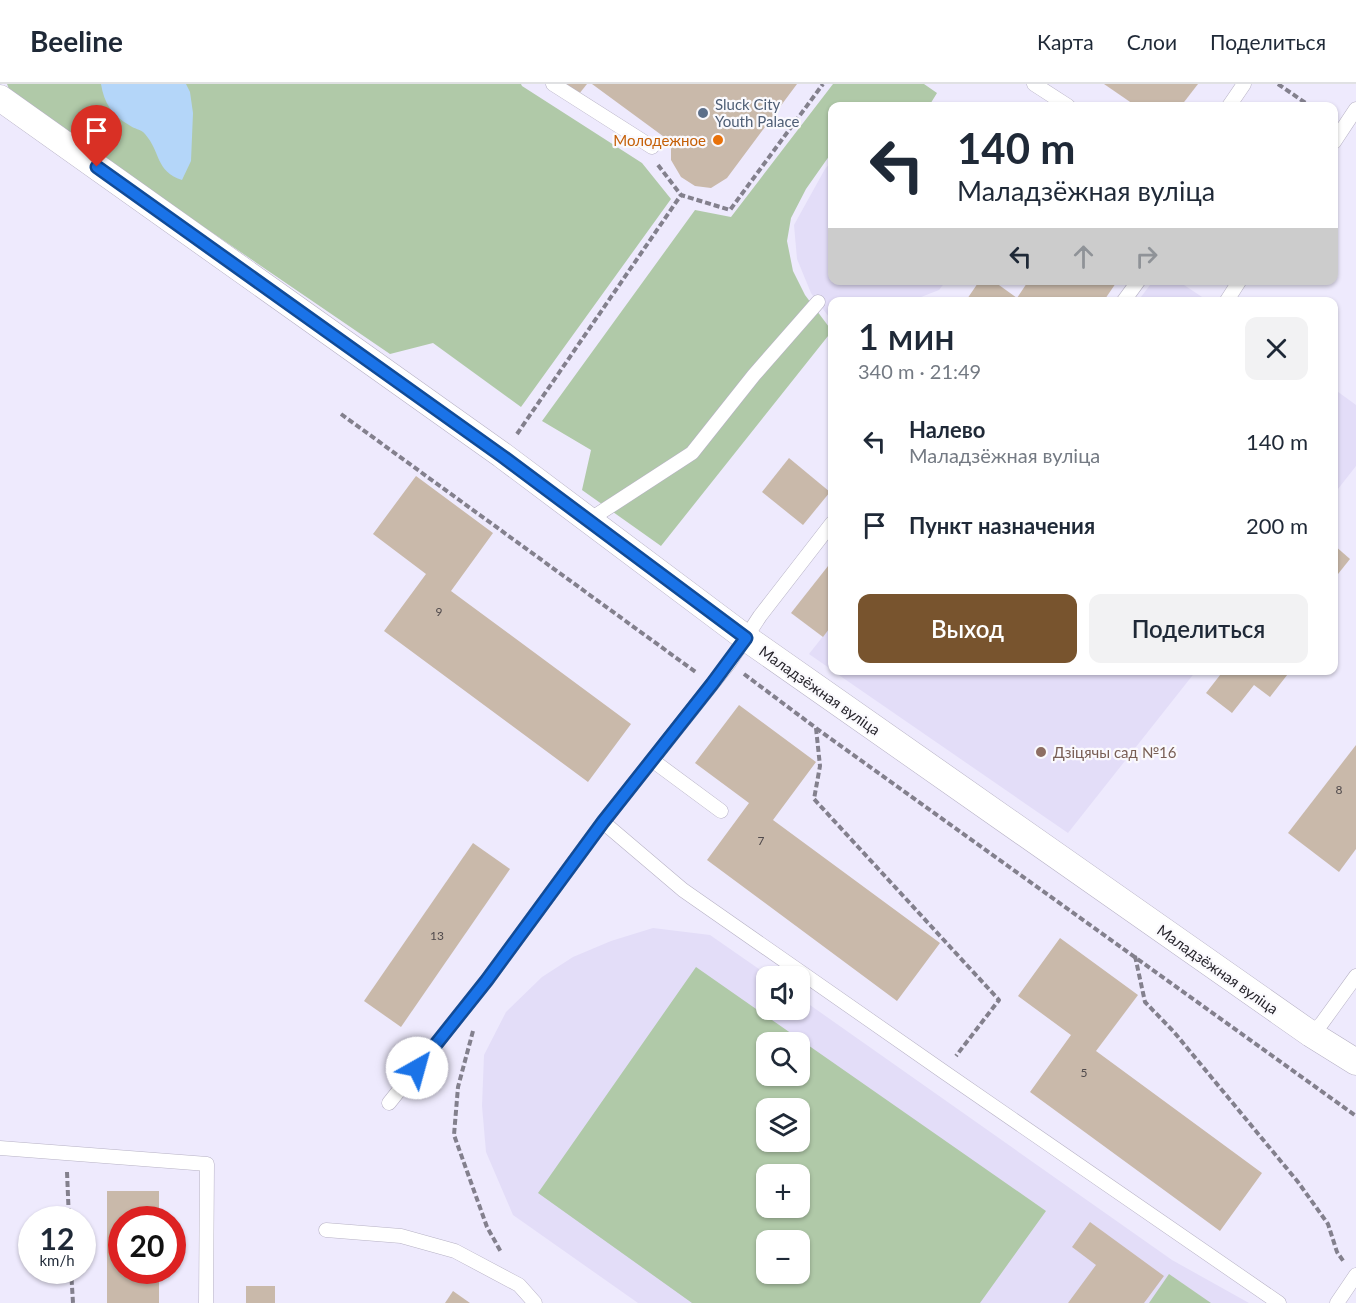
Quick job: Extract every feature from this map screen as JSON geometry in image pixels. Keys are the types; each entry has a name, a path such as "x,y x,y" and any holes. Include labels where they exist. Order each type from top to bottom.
{"street":[{"name":"Маладзёжная вуліца","path":"0,98 502,456 746,638 1311,1034 1356,1062"}],"lane":[{"path":"553,84 652,147"},
{"path":"1034,84 1062,102"},
{"path":"1232,102 1244,84"},
{"path":"1338,136 1356,109"},
{"path":"589,520 692,453 754,375 818,302"},
{"path":"389,1103 487,980 603,822 729,663 760,616 828,528"},
{"path":"652,760 721,811"},
{"path":"603,822 683,890 1280,1303"},
{"path":"1311,1034 1322,1023 1356,976"},
{"path":"0,1148 207,1164 206,1303"},
{"path":"326,1230 401,1236 454,1251 519,1285 535,1303"},
{"path":"1337,1303 1355,1277"}],"path":[{"path":"652,147 655,160 681,195 730,210 823,84"},
{"path":"1278,84 1304,102"},
{"path":"502,456 681,195"},
{"path":"341,414 712,684"},
{"path":"729,663 1356,1116"},
{"path":"816,728 820,766 814,799 999,1000 944,1072"},
{"path":"1135,955 1145,1002 1174,1032 1298,1182 1328,1224 1337,1252 1355,1277"},
{"path":"475,1023 458,1087 454,1135 487,1227 519,1285"},
{"path":"66,1153 68,1206"},
{"path":"72,1284 73,1303"}],"shaded area":[{"path":"828,166 828,285 943,285 939,290 921,297 828,297 828,316 811,293 797,259 794,225"},
{"path":"1150,285 1184,285 1202,297 1141,297"},
{"path":"1338,392 1356,405 1356,466 1338,489"},
{"path":"828,630 828,667 809,654"},
{"name":"Дзіцячы сад №16","path":"839,675 1193,675 1068,833"},
{"path":"653,928 710,935 756,967 756,1020 810,1020 810,1005 1172,1260 1249,1303 638,1303 513,1215 486,1152 482,1106 484,1055 506,1012 542,977 573,957 611,941"}],"green space":[{"path":"7,84 521,84 642,163 671,199 521,407 433,343 390,354 12,96"},
{"path":"833,84 924,84 937,93 931,102 828,102 828,158 806,189 791,218 787,241 793,271 805,295 828,326 828,336 661,546 582,490 591,450 542,421 695,210 731,217"},
{"path":"696,967 756,1009 756,1020 772,1020 789,1032 756,1032 756,1086 810,1086 810,1046 1046,1211 980,1303 692,1303 538,1193"},
{"path":"1169,1274 1211,1303 1149,1303"}],"water":[{"path":"101,84 186,84 190,92 193,113 191,161 182,180 167,172 143,132 113,113 104,97"}],"building":[{"path":"565,84 587,84 579,94"},
{"name":"Sluck City Youth Palace","path":"592,84 797,84 727,178 711,188 695,186 681,177 671,160 671,142"},
{"path":"1104,84 1198,84 1184,102 1130,102"},
{"path":"977,285 999,285 1016,297 968,297"},
{"path":"1026,285 1115,285 1106,297 1018,297"},
{"path":"789,458 828,490 828,494 803,525 762,492"},
{"path":"416,476 493,533 451,591 631,724 588,782 384,631 426,574 373,534"},
{"path":"1338,548 1350,559 1338,574"},
{"path":"828,566 828,630 823,637 791,613"},
{"path":"1220,675 1287,675 1270,697 1254,685 1232,713 1206,693"},
{"path":"739,705 816,762 773,820 940,943 897,1001 707,860 749,803 695,763"},
{"path":"1356,745 1356,849 1339,872 1288,833"},
{"path":"473,843 510,869 401,1027 364,1001"},
{"path":"1060,938 1138,995 1096,1051 1262,1173 1220,1231 1030,1092 1071,1035 1018,996"},
{"path":"107,1191 159,1191 159,1206 108,1206 108,1284 159,1284 159,1303 107,1303"},
{"path":"1090,1222 1164,1276 1144,1303 1068,1303 1096,1265 1072,1247"},
{"path":"246,1286 275,1286 275,1303 246,1303"},
{"path":"453,1291 470,1303 445,1303"}],"place":[{"name":"Sluck City Youth Palace","path":"703,113"},
{"name":"Молодежное","path":"718,140"},
{"name":"Дзіцячы сад №16","path":"1041,752"}],"route":[{"path":"97,167 502,456 746,638 729,663 603,822 487,980 417,1068"}]}
